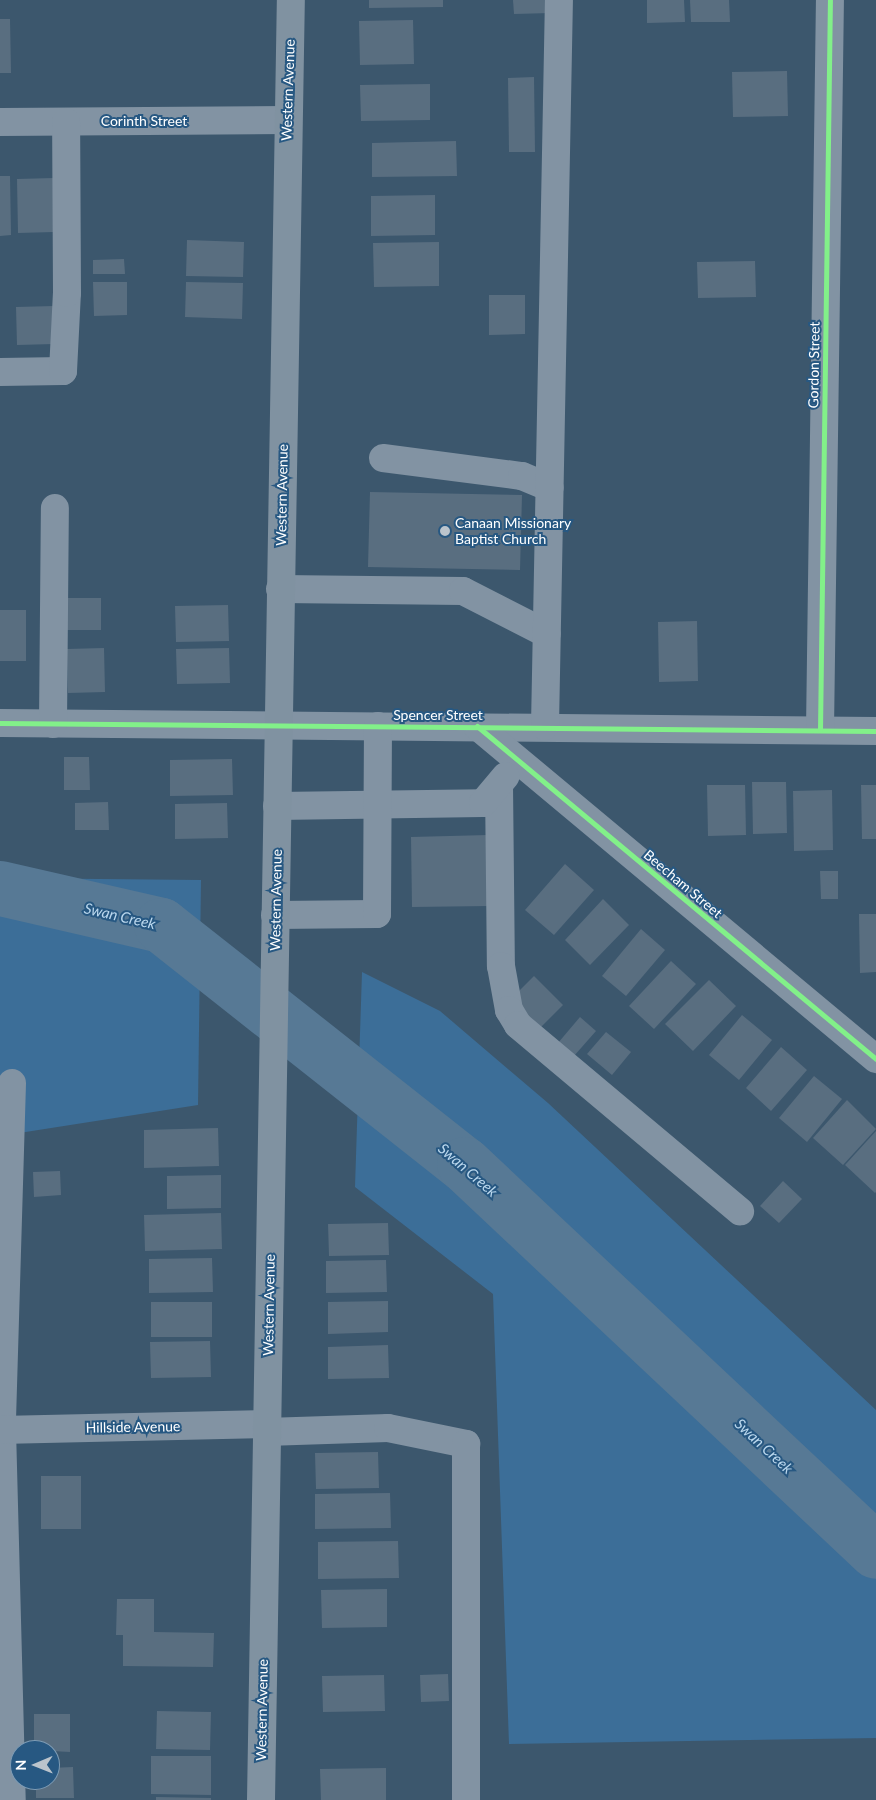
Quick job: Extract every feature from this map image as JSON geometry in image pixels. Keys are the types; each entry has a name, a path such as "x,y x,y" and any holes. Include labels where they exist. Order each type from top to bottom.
{"main road":[{"name":"Western Avenue","path":"261,1800 287,120 291,0"}],"street":[{"path":"546,726 559,0"},
{"name":"Gordon Street","path":"820,730 830,0"},
{"name":"Corinth Street","path":"0,122 287,120"},
{"path":"0,372 62,371 67,292 66,122"},
{"path":"383,458 522,476 550,488"},
{"path":"53,724 55,508"},
{"path":"280,589 463,591 547,634"},
{"name":"Spencer Street","path":"0,724 546,726 876,731"},
{"path":"275,925 377,914 378,726"},
{"name":"Beecham Street","path":"477,726 876,1059"},
{"path":"277,806 483,803 518,762"},
{"path":"499,785 501,966 509,1010 518,1025 740,1211"},
{"path":"12,1083 1,1430 12,1800"},
{"name":"Hillside Avenue","path":"1,1430 388,1428 466,1444 466,1800"}],"shaded area":[{"path":"0,878 201,880 198,1105 0,1136"},
{"path":"362,972 440,1011 548,1103 876,1410 876,1738 509,1744 493,1294 355,1187"}],"building":[{"path":"369,0 443,0 443,7 369,8"},
{"path":"513,0 551,0 551,13 514,14"},
{"path":"647,0 684,0 685,22 647,23"},
{"path":"690,0 729,0 730,22 691,22"},
{"path":"0,19 10,19 11,73 0,73"},
{"path":"413,20 414,64 360,65 359,21"},
{"path":"787,71 788,116 733,117 732,72"},
{"path":"534,77 535,152 509,152 508,78"},
{"path":"430,84 430,120 361,121 360,85"},
{"path":"456,141 457,176 372,177 372,143"},
{"path":"0,176 10,176 11,235 0,236"},
{"path":"54,178 54,232 18,233 17,179"},
{"path":"435,195 435,235 371,236 371,196"},
{"path":"187,240 244,242 243,277 186,276"},
{"path":"439,242 439,286 374,287 373,243"},
{"path":"124,259 125,274 93,274 93,260"},
{"path":"755,261 756,297 698,298 697,262"},
{"path":"93,282 127,282 127,315 94,316"},
{"path":"186,282 243,283 242,319 185,317"},
{"path":"489,295 525,295 525,334 489,335"},
{"path":"54,306 54,344 17,345 16,307"},
{"name":"Canaan Missionary Baptist Church","path":"370,492 522,495 520,570 368,567"},
{"path":"67,598 101,598 101,630 67,630"},
{"path":"228,605 229,641 176,642 175,606"},
{"path":"0,610 26,610 26,661 0,661"},
{"path":"697,621 698,681 659,682 658,622"},
{"path":"104,648 105,692 68,693 67,649"},
{"path":"229,648 230,683 177,684 176,649"},
{"path":"64,757 89,757 90,790 64,790"},
{"path":"232,759 233,795 170,796 170,760"},
{"path":"752,782 786,782 787,833 753,834"},
{"path":"707,785 745,785 746,835 708,836"},
{"path":"861,785 876,785 876,839 862,839"},
{"path":"832,790 833,850 794,851 793,791"},
{"path":"108,802 109,830 75,830 75,803"},
{"path":"227,803 228,838 175,839 175,804"},
{"path":"488,835 489,906 412,907 411,837"},
{"path":"565,864 594,890 554,935 525,910"},
{"path":"820,871 838,871 838,899 821,899"},
{"path":"603,899 629,925 590,965 565,940"},
{"path":"859,914 876,914 876,972 860,973"},
{"path":"641,929 665,950 626,996 602,976"},
{"path":"671,961 696,984 654,1029 629,1006"},
{"path":"534,976 563,1005 540,1028 511,999"},
{"path":"709,980 736,1006 693,1051 665,1024"},
{"path":"742,1015 772,1040 739,1080 709,1055"},
{"path":"580,1017 596,1031 574,1056 558,1043"},
{"path":"606,1032 631,1052 612,1075 587,1054"},
{"path":"781,1047 807,1070 771,1111 746,1088"},
{"path":"814,1076 842,1099 807,1142 779,1118"},
{"path":"847,1100 876,1129 843,1165 813,1138"},
{"path":"218,1128 219,1166 144,1168 144,1130"},
{"path":"876,1131 876,1192 875,1193 845,1165"},
{"path":"60,1171 61,1195 34,1197 33,1172"},
{"path":"221,1175 221,1208 167,1209 167,1176"},
{"path":"783,1181 802,1199 779,1223 760,1206"},
{"path":"221,1213 222,1249 145,1251 144,1215"},
{"path":"388,1223 389,1255 329,1256 328,1224"},
{"path":"212,1258 213,1292 149,1293 149,1259"},
{"path":"386,1260 387,1292 326,1293 326,1261"},
{"path":"388,1301 388,1332 328,1334 328,1302"},
{"path":"151,1302 212,1302 212,1337 151,1337"},
{"path":"210,1341 211,1377 151,1378 150,1342"},
{"path":"388,1345 389,1378 328,1379 328,1347"},
{"path":"378,1452 379,1488 316,1489 315,1453"},
{"path":"41,1476 81,1476 81,1529 41,1529"},
{"path":"390,1493 391,1528 315,1529 315,1494"},
{"path":"398,1541 399,1578 318,1579 318,1542"},
{"path":"387,1589 387,1627 322,1628 321,1590"},
{"path":"117,1599 154,1599 154,1632 214,1633 213,1667 123,1666 123,1635 116,1635"},
{"path":"448,1674 449,1701 421,1702 420,1675"},
{"path":"384,1675 385,1711 323,1712 322,1676"},
{"path":"157,1711 211,1712 210,1750 156,1749"},
{"path":"34,1714 70,1714 70,1752 60,1751 60,1740 34,1740"},
{"path":"151,1756 211,1756 211,1795 151,1794"},
{"path":"73,1767 74,1798 36,1798 36,1790 60,1790 60,1768"},
{"path":"386,1768 386,1800 321,1800 320,1769"},
{"path":"156,1797 211,1798 211,1800 156,1800"}],"waterway":[{"name":"Swan Creek","path":"0,888 161,925 464,1164 876,1551"}],"cycle path":[{"path":"820,730 830,0"},
{"path":"0,723 876,731"},
{"path":"477,726 876,1059"}],"place":[{"name":"Canaan Missionary Baptist Church","path":"445,531"}]}
